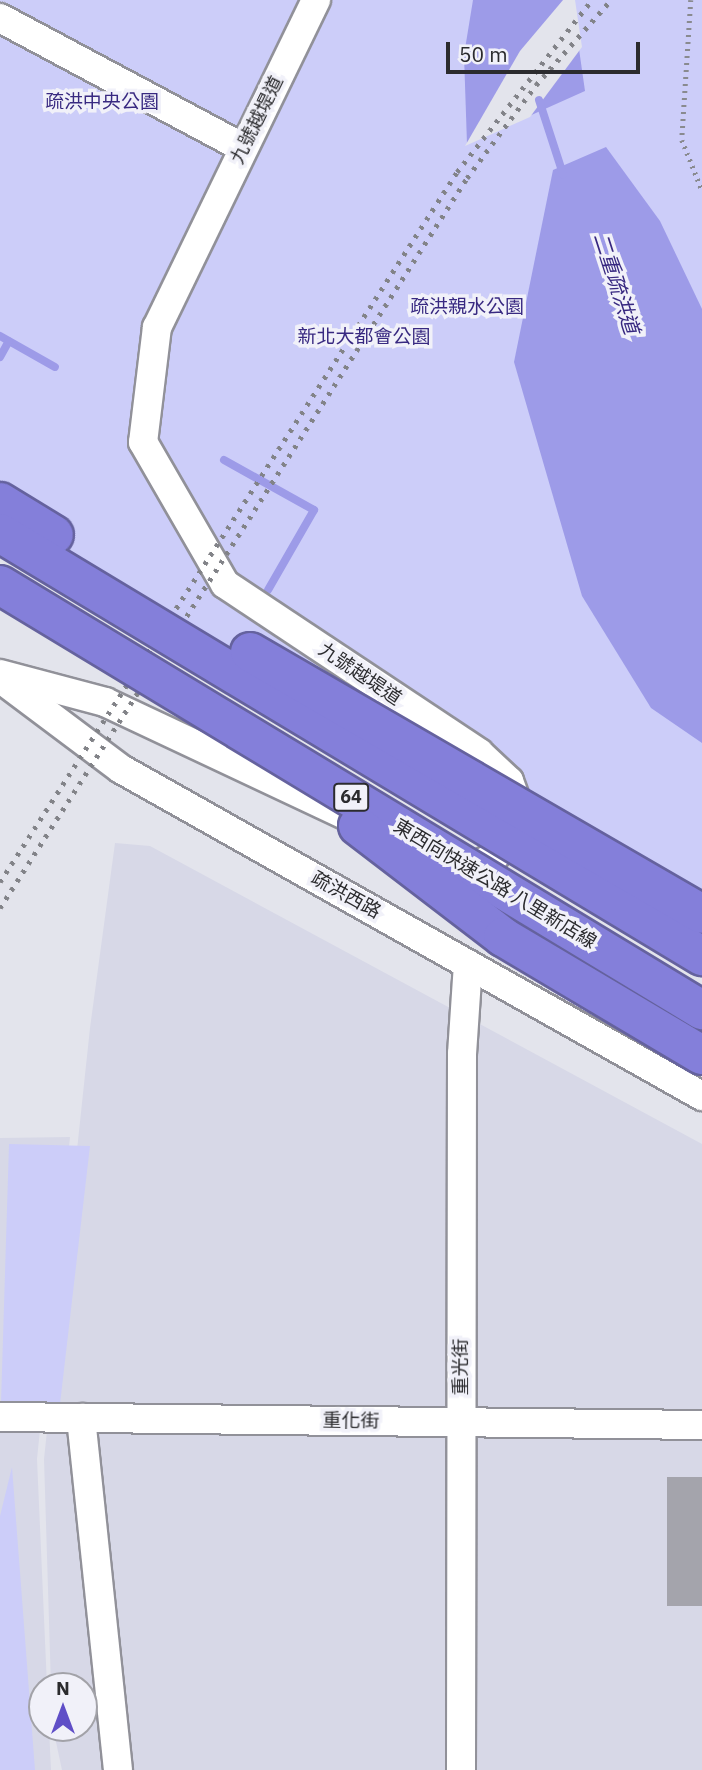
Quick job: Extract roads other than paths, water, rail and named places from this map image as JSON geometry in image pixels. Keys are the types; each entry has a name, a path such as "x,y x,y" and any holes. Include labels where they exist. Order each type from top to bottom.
{"highway":[{"path":"0,502 702,914"},
{"name":"64","path":"0,533 702,956"},
{"name":"東西向快速公路 八里新店線","path":"0,585 702,1010"},
{"path":"197,704 503,937 702,1055"}],"street":[{"name":"九號越堤道","path":"0,676 105,702 465,872 495,856 515,818 516,800 509,781 479,753 225,584 143,442 158,327 316,0"},
{"path":"0,18 243,148"},
{"name":"疏洪西路","path":"0,676 121,769 702,1096"},
{"name":"重光街","path":"461,1770 461,1422 468,964"},
{"name":"重化街","path":"0,1418 702,1425"},
{"path":"81,1418 118,1770"}],"water":[{"path":"473,0 572,0 585,91 467,144 464,55"},
{"path":"606,147 660,221 702,309 702,743 651,708 582,596 514,362 553,170"}],"waterway":[{"name":"二重疏洪道","path":"539,100 563,174"},
{"path":"0,336 55,367"},
{"path":"0,357 9,341"},
{"path":"224,460 314,510 268,590"}],"railway":[{"path":"0,882 457,172 592,0"},
{"path":"0,908 467,178 536,85 611,0"}],"park label":[{"name":"疏洪中央公園","path":"102,102"},
{"name":"疏洪親水公園","path":"467,307"},
{"name":"新北大都會公園","path":"364,337"}]}
